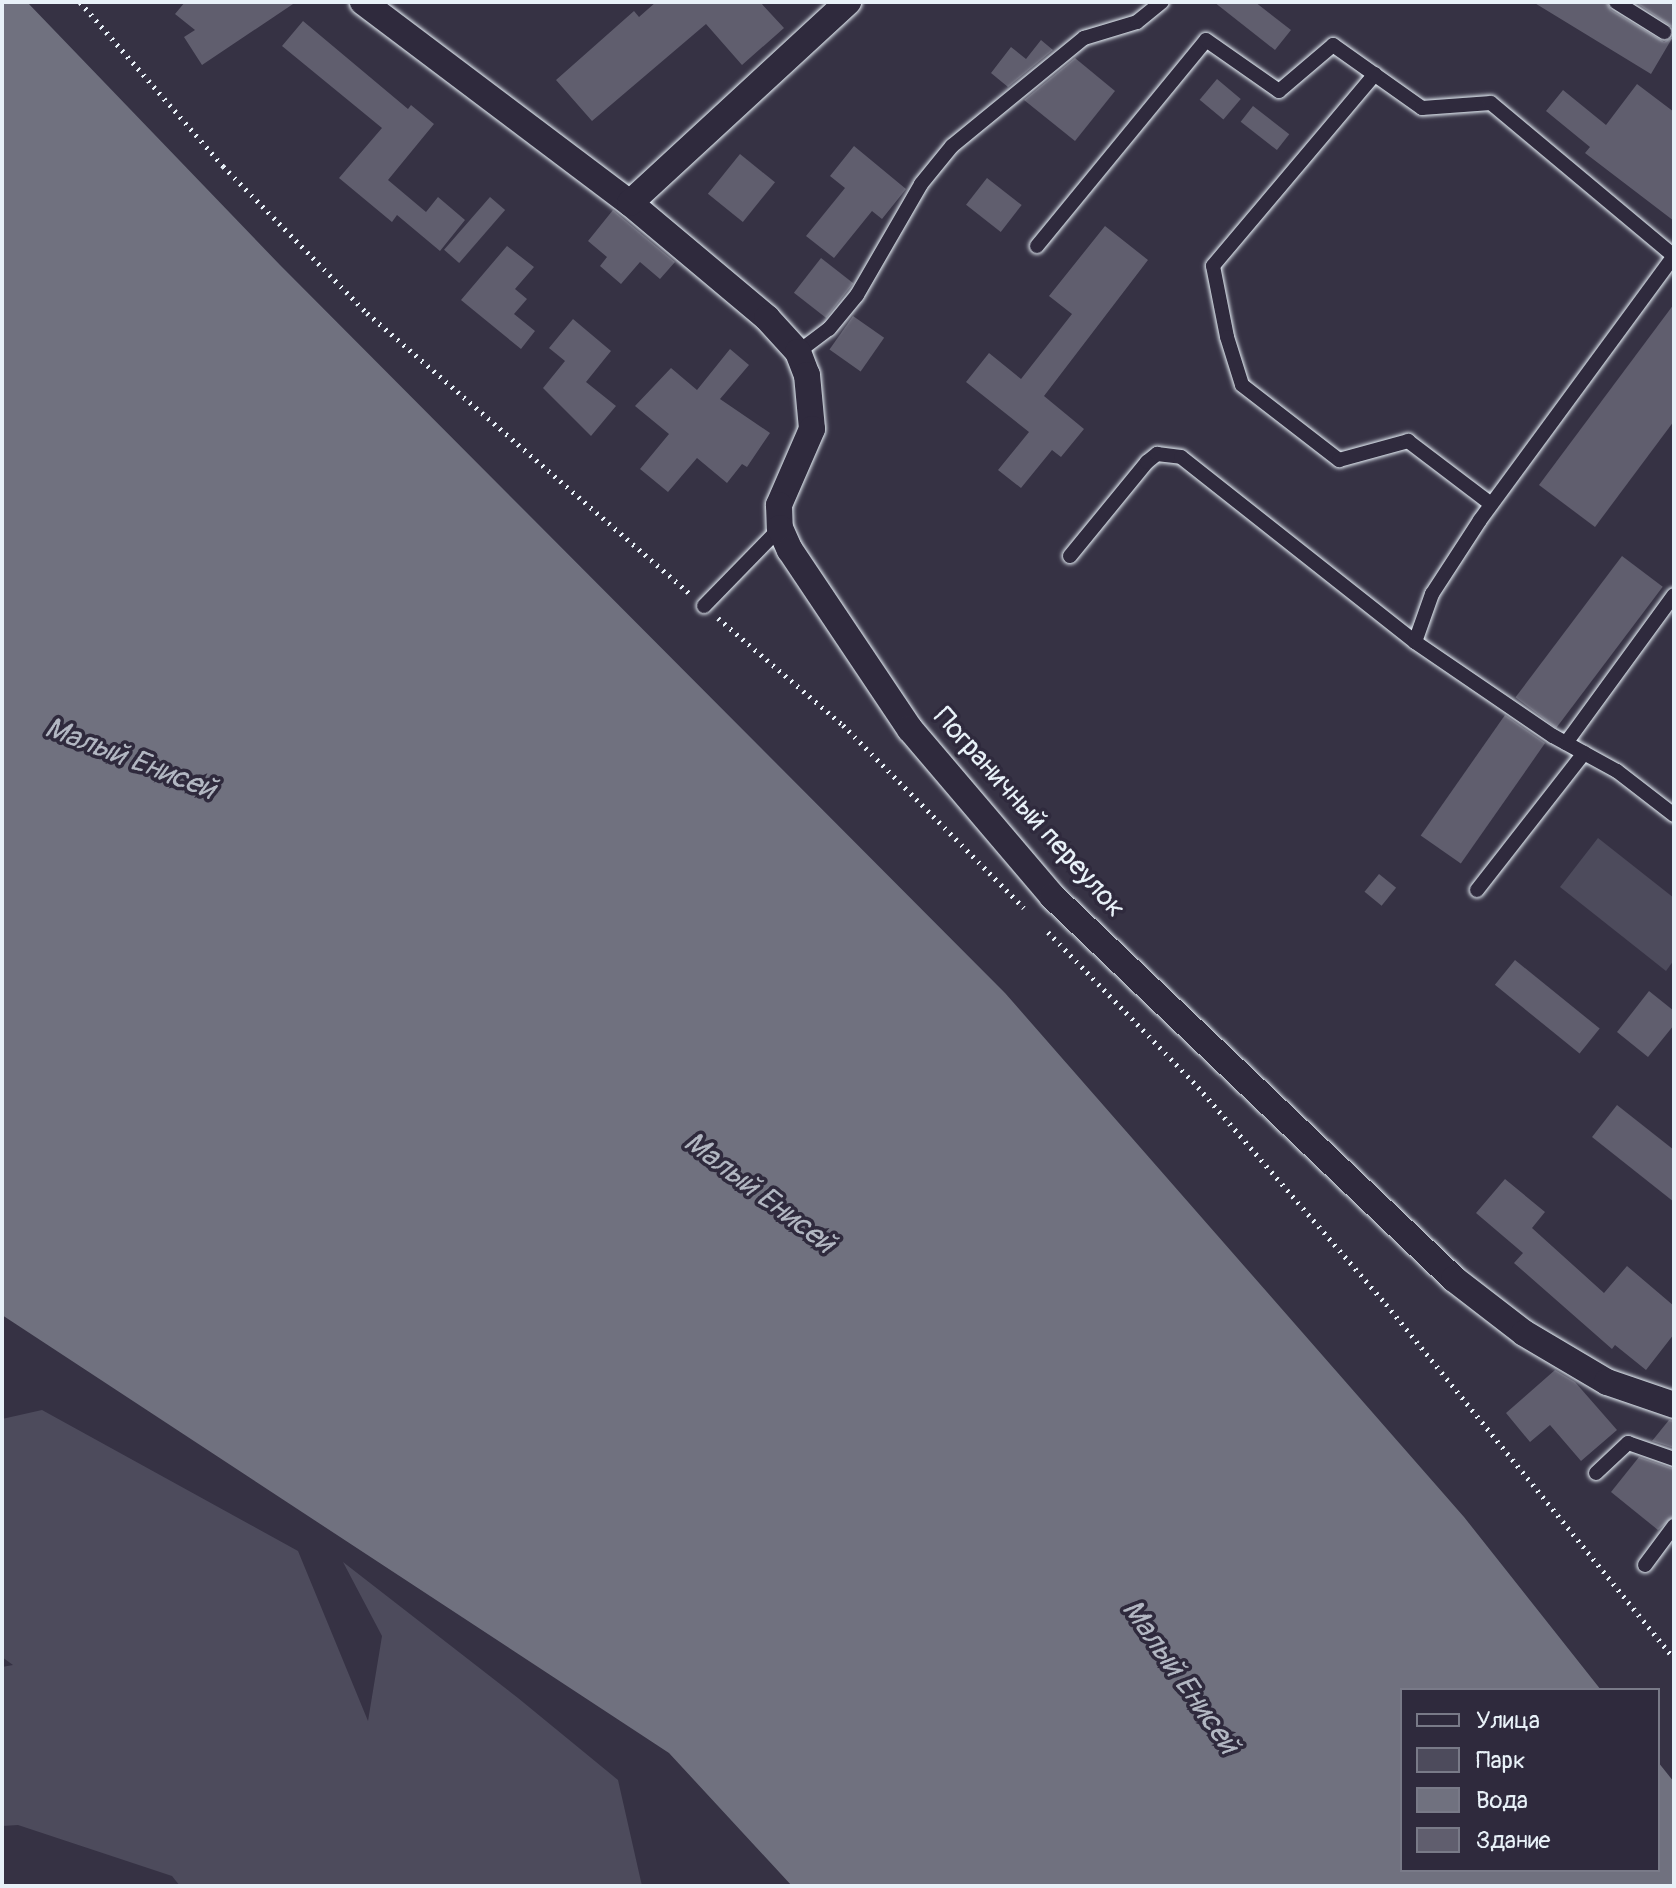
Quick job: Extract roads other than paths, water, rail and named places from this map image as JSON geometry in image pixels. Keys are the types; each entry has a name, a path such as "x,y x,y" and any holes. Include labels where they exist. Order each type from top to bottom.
{"street":[{"path":"363,2 630,203 767,318 798,352 807,375 812,429 779,505 780,528"},
{"path":"630,203 848,2"},
{"name":"Пограничный переулок","path":"780,528 910,729 1052,896 1454,1279 1524,1333 1607,1382 1674,1405"}],"lane":[{"path":"798,352 829,329 857,295 921,184 952,146 1084,38 1137,22 1162,2"},
{"path":"1616,2 1664,32"},
{"path":"1037,246 1206,40 1279,91 1333,45 1422,108 1491,103 1674,256 1491,504 1432,594 1415,642"},
{"path":"1375,74 1213,266 1227,337 1242,385 1339,460 1408,441 1491,504"},
{"path":"1070,556 1147,462 1170,453 1415,642 1674,815"},
{"path":"704,606 780,528"},
{"path":"1566,743 1674,595"},
{"path":"1477,890 1584,753"},
{"path":"1596,1473 1628,1443 1674,1459"},
{"path":"1645,1565 1674,1526"}],"water":[{"name":"Малый Енисей","path":"2,2 27,2 280,265 1005,993 1464,1517 1599,1688 1400,1688 1400,1872 1660,1872 1660,1764 1674,1782 1674,1886 792,1886 669,1753 2,1315"}]}
